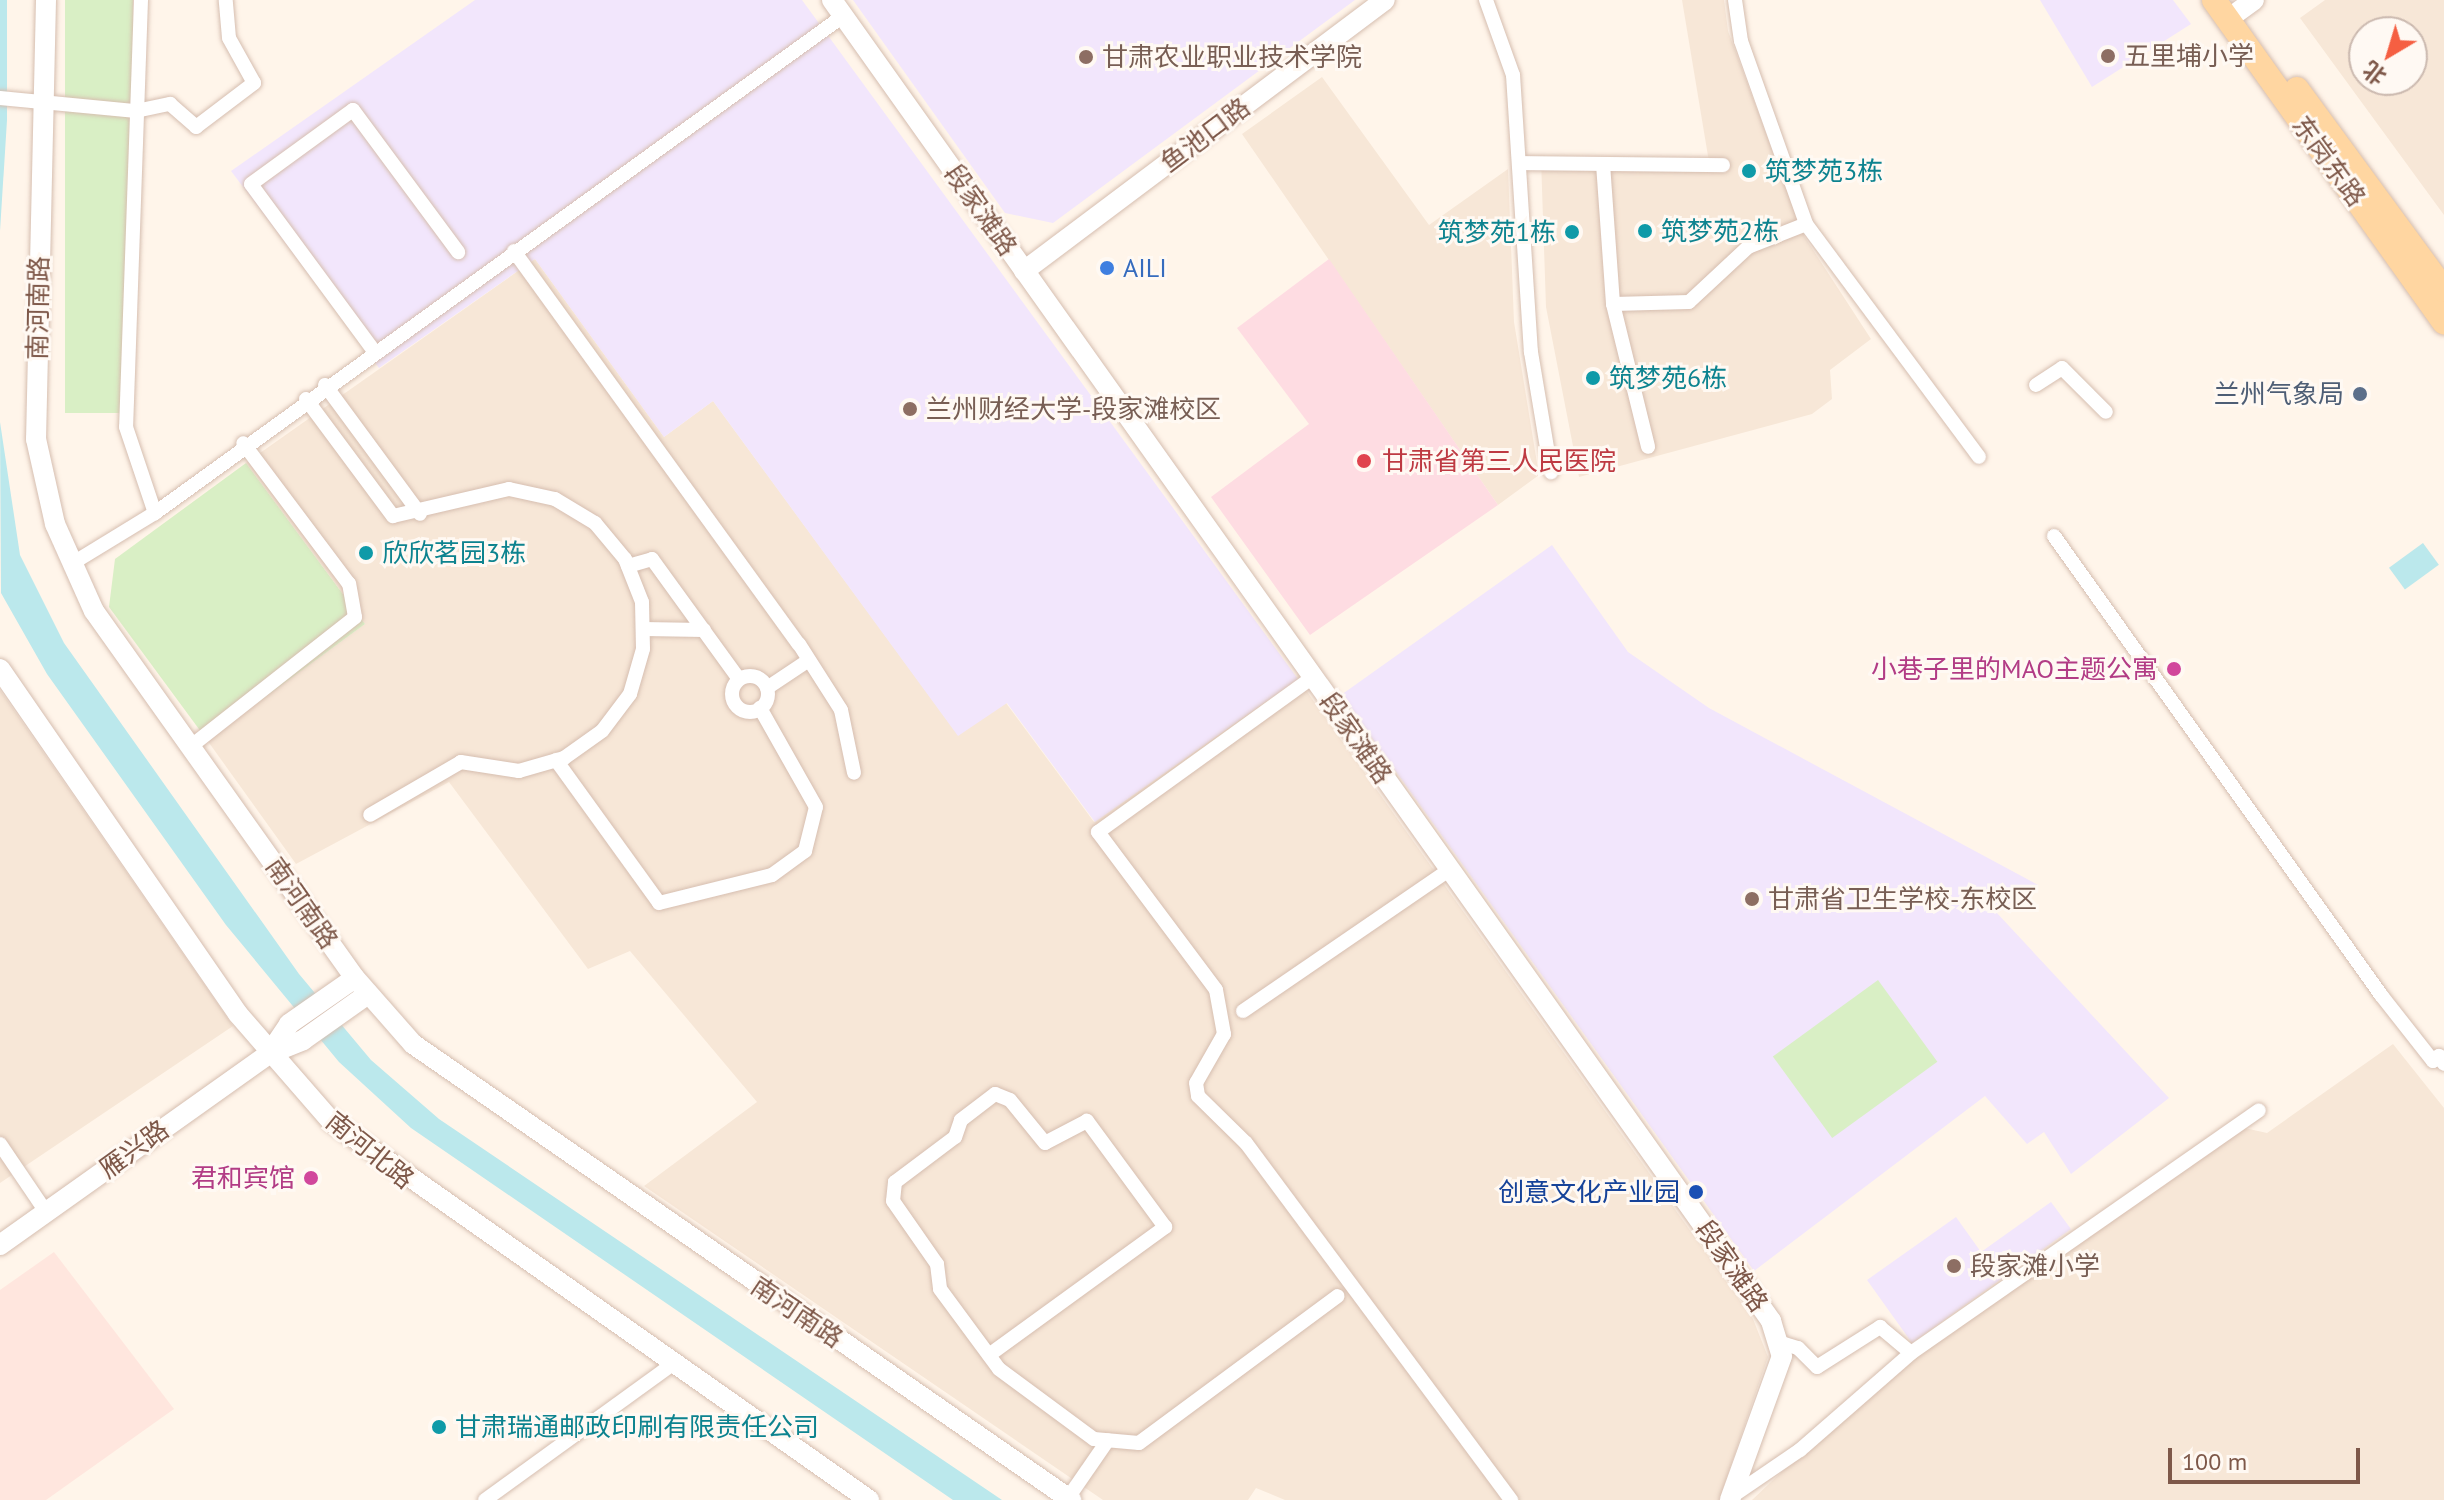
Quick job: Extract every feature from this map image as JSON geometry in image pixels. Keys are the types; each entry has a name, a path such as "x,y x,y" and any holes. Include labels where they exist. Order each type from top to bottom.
{"main road":[{"name":"东岗东路","path":"2233,6 2444,290"},
{"name":"东岗东路","path":"2233,6 2444,322"}],"street":[{"name":"南河南路","path":"46,0 36,439 73,563 94,611 190,747 353,992 467,1085 1070,1499"},
{"path":"141,0 126,427 155,513"},
{"path":"0,98 136,111 170,104 196,127 254,83 229,38 226,0"},
{"name":"鱼池口路","path":"1024,271 1385,0"},
{"path":"1486,0 1513,75 1531,352 1551,472"},
{"path":"1735,0 1741,41 1806,224 1979,457"},
{"path":"73,563 155,513 243,443 514,251 837,8"},
{"name":"段家滩路","path":"837,8 1771,1321 1782,1356 1731,1499"},
{"path":"374,351 251,184 353,110 458,252"},
{"path":"1520,163 1723,165"},
{"path":"1603,164 1613,304 1648,447"},
{"path":"1613,304 1689,302 1748,247 1806,224"},
{"path":"514,251 809,660 841,710 854,773"},
{"path":"2036,385 2062,368 2106,412"},
{"path":"325,385 420,514"},
{"path":"306,399 393,516 420,514 462,494 493,490 555,499 595,523 628,566 643,629 630,694 602,731 556,760 519,771 461,762 370,815"},
{"path":"190,747 355,617 349,584 243,443"},
{"path":"2054,536 2389,1005 2433,1061 2439,1056 2444,1064"},
{"path":"628,566 652,559 739,679 735,704 760,708"},
{"path":"643,629 704,630"},
{"path":"556,760 659,903 772,875 805,851 816,807 760,708 767,688 809,660"},
{"name":"南河北路","path":"0,669 269,1054 383,1164 670,1366 869,1500"},
{"path":"739,679 755,677 767,688"},
{"path":"1313,677 1098,832 1216,990 1224,1034 1196,1083 1198,1096 1246,1143 1511,1500"},
{"path":"1243,1011 1450,869"},
{"name":"雁兴路","path":"0,1245 353,992"},
{"path":"989,1355 1165,1227 1087,1121 1045,1143 1010,1100 995,1094 961,1120 955,1137 900,1177 891,1194 937,1264 940,1289 989,1355 1094,1439 1139,1443 1338,1296"},
{"path":"1731,1499 1800,1450 1911,1353 2259,1110"},
{"path":"0,1144 46,1212"},
{"path":"1778,1342 1798,1348 1817,1367 1880,1327 1911,1353"},
{"path":"485,1500 670,1366"},
{"path":"1070,1499 1108,1440"}],"shaded area":[{"name":"兰州财经大学-段家滩校区","path":"475,0 802,0 1298,679 1095,822 1007,703 958,736 713,401 664,437 535,259 379,368 231,171"},
{"name":"甘肃农业职业技术学院","path":"853,0 1355,0 1053,223 1005,213"},
{"path":"1682,0 1724,0 1728,31 1804,236 1871,339 1830,370 1832,399 1812,414 1579,477 1546,307 1541,159 1709,162"},
{"name":"五里埔小学","path":"2040,0 2173,0 2191,24 2092,87"},
{"path":"2325,0 2444,0 2444,215 2357,96 2428,96 2428,16 2348,16 2348,84 2300,18"},
{"path":"1322,77 1429,225 1508,169 1514,322 1539,475 1498,505 1242,134"},
{"path":"535,259 664,437 713,401 958,735 1006,703 1094,822 1298,679 1753,1319 1768,1357 1719,1500 1285,1500 1256,1488 1248,1500 1103,1500 644,1186 757,1102 630,951 588,969 449,782 296,864 207,740 365,624 246,463"},
{"name":"甘肃省第三人民医院","path":"1329,259 1498,505 1310,635 1211,497 1309,424 1237,328"},
{"name":"甘肃省卫生学校-东校区","path":"1552,545 1628,652 1709,708 2038,885 1996,912 2169,1098 2071,1174 2044,1132 2027,1144 1985,1096 1754,1271 1341,695"},
{"path":"0,690 233,1026 0,1183"},
{"path":"2393,1044 2444,1108 2444,1500 1752,1500 1908,1353 2240,1127 2267,1133"},
{"name":"段家滩小学","path":"2051,1202 2071,1229 1912,1343 1867,1280 1956,1217 1981,1252"},
{"path":"54,1252 174,1409 46,1500 0,1500 0,1290"}],"green space":[{"path":"65,0 133,0 133,413 65,413"},
{"path":"246,463 365,624 207,740 109,607 115,559"},
{"path":"1878,980 1937,1062 1832,1138 1773,1056"}],"water":[{"path":"0,0 7,0 7,120 0,231"},
{"path":"0,422 20,555 64,643 299,974 371,1060 439,1119 1002,1500 953,1500 411,1128 339,1062 226,925 47,674 1,593"},
{"path":"2423,543 2439,565 2405,590 2389,568"}],"place":[{"name":"五里埔小学","path":"2108,56"},
{"name":"甘肃农业职业技术学院","path":"1086,57"},
{"name":"筑梦苑3栋","path":"1749,171"},
{"name":"筑梦苑2栋","path":"1645,231"},
{"name":"筑梦苑1栋","path":"1572,232"},
{"name":"AILI","path":"1107,268"},
{"name":"筑梦苑6栋","path":"1593,378"},
{"name":"兰州气象局","path":"2360,394"},
{"name":"兰州财经大学-段家滩校区","path":"910,409"},
{"name":"甘肃省第三人民医院","path":"1364,461"},
{"name":"欣欣茗园3栋","path":"366,553"},
{"name":"小巷子里的MAO主题公寓","path":"2174,669"},
{"name":"甘肃省卫生学校-东校区","path":"1752,899"},
{"name":"君和宾馆","path":"311,1178"},
{"name":"创意文化产业园","path":"1696,1192"},
{"name":"段家滩小学","path":"1954,1266"},
{"name":"甘肃瑞通邮政印刷有限责任公司","path":"439,1427"}]}
